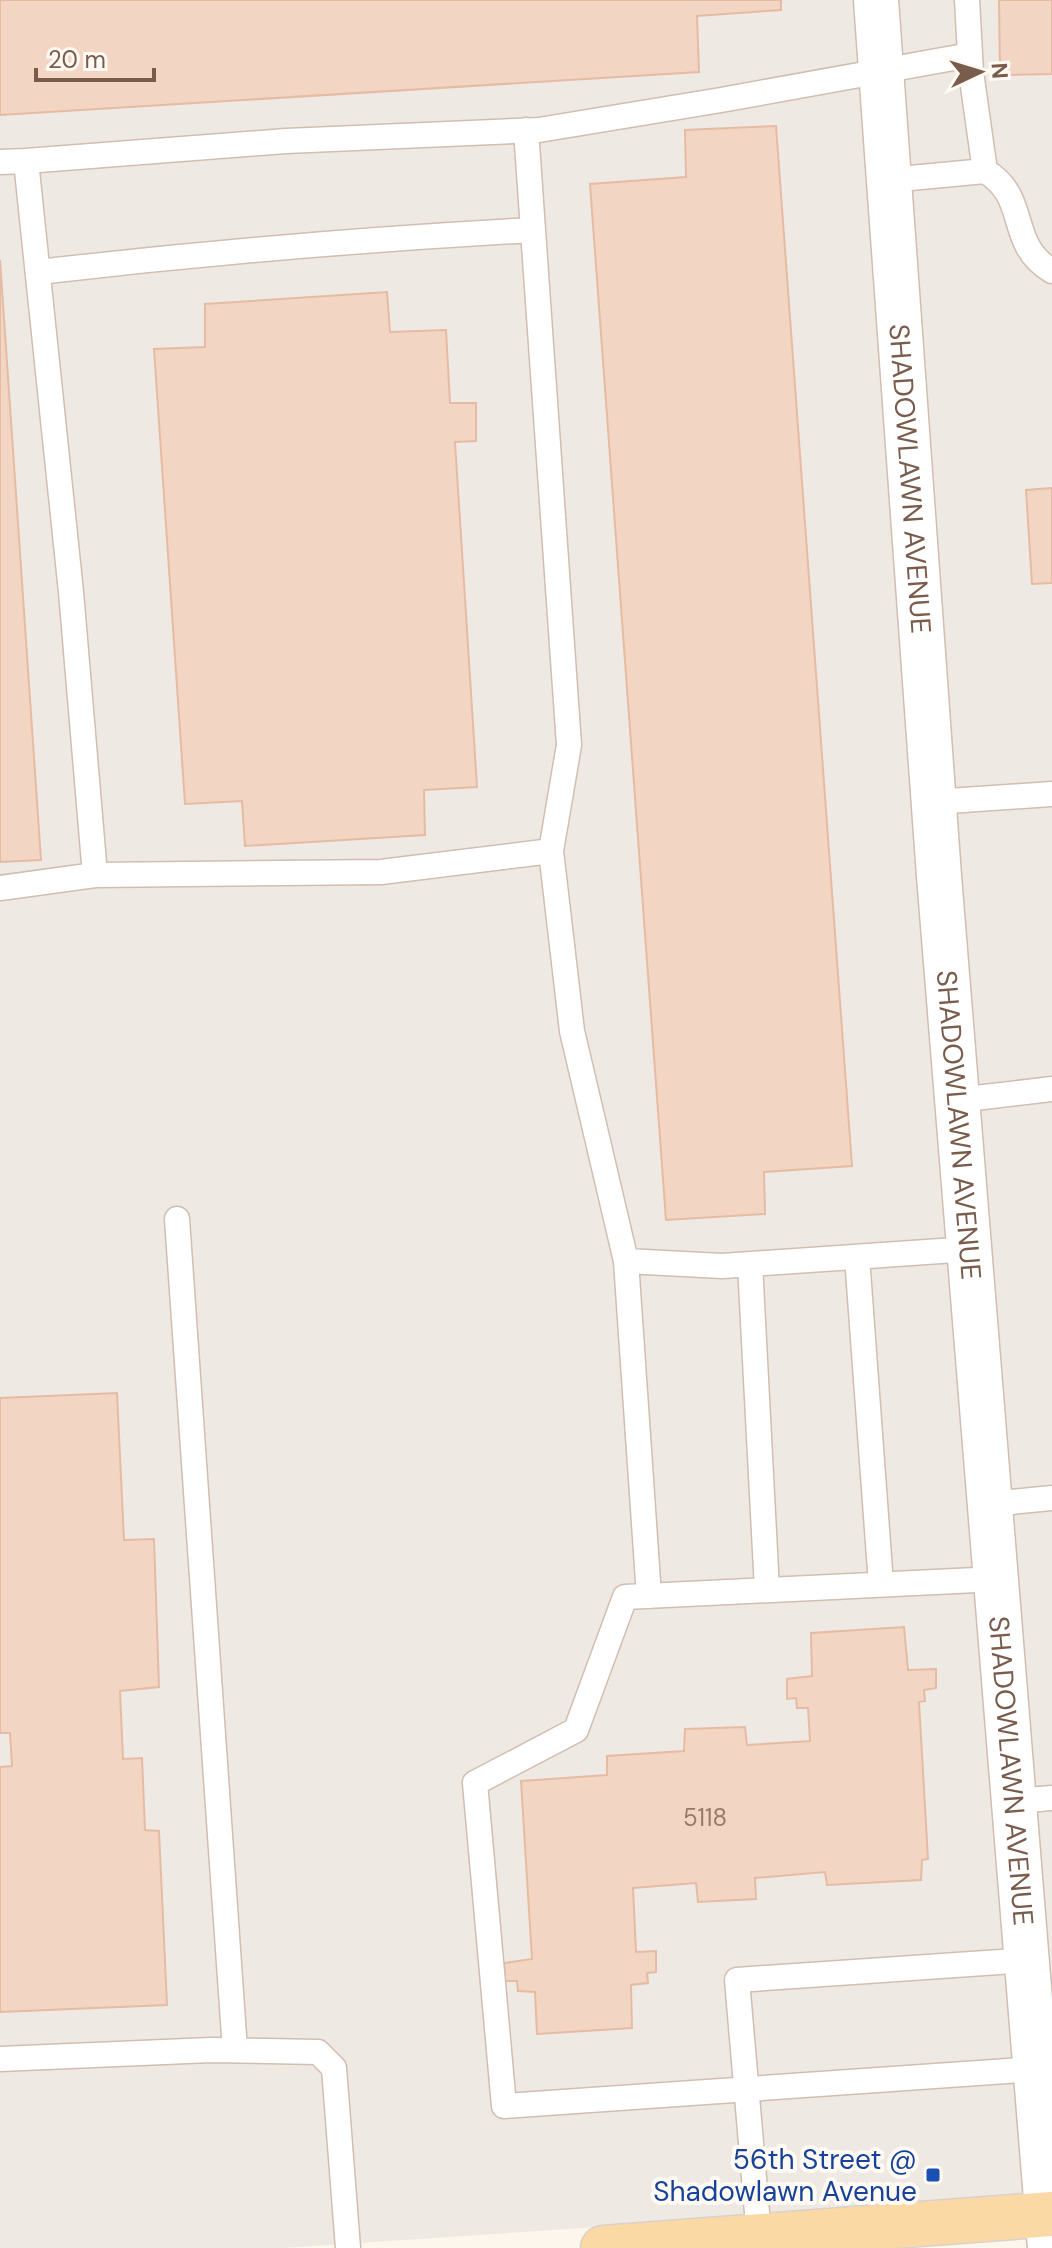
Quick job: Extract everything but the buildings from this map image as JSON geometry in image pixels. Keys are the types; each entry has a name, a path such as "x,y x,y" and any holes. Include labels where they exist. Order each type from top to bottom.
{"main road":[{"path":"603,2248 759,2236 1051,2226"}],"street":[{"name":"SHADOWLAWN AVENUE","path":"876,0 934,802 997,1579 1034,1799 1028,1960 1051,2226"}],"lane":[{"path":"967,0 970,55 985,171"},
{"path":"0,162 286,141 526,130 721,100 970,55"},
{"path":"526,130 569,745 551,851 572,1031 626,1261 649,1596"},
{"path":"26,161 71,592 95,875"},
{"path":"889,180 985,171 1006,187 1026,246 1036,260 1052,271"},
{"path":"38,272 188,255 533,230"},
{"path":"934,802 1052,794"},
{"path":"0,888 95,875 381,872 551,851"},
{"path":"958,1100 1052,1089"},
{"path":"177,1219 235,2050"},
{"path":"626,1261 722,1266 970,1249"},
{"path":"857,1257 881,1584"},
{"path":"750,1264 767,1590"},
{"path":"991,1504 1052,1498"},
{"path":"997,1579 625,1597 576,1730 475,1783 504,2106 1037,2069"},
{"path":"759,2236 737,1980 1028,1960"},
{"path":"0,2059 235,2050 318,2052 334,2068 348,2248"}],"shaded area":[{"path":"0,0 1052,0 1052,2197 283,2248 0,2248"}],"place":[{"name":"56th Street @ Shadowlawn Avenue","path":"933,2175"}]}
